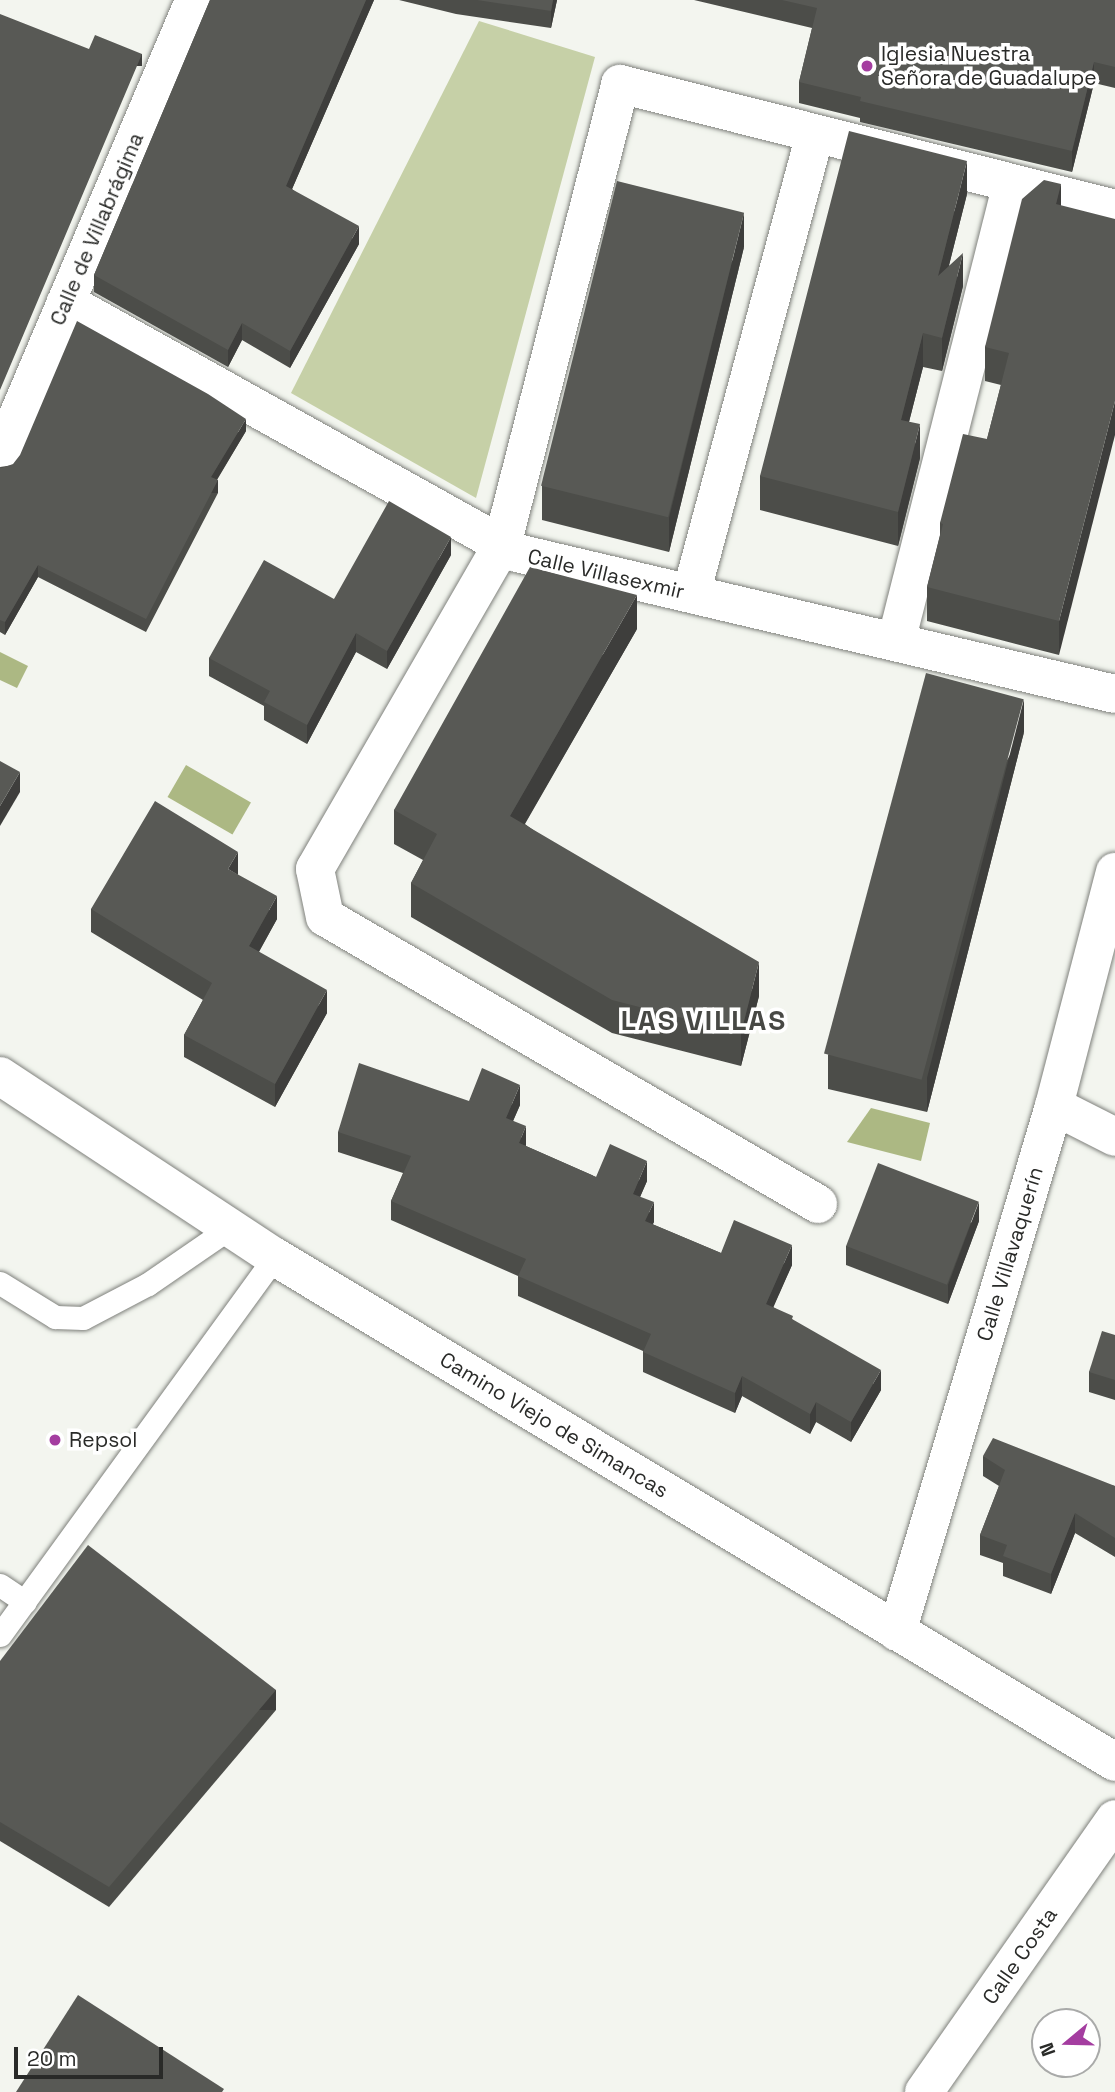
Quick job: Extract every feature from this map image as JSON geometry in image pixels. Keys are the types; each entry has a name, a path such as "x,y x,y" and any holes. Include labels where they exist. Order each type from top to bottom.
{"street":[{"name":"Calle de Villabrágima","path":"0,458 194,0"},
{"path":"818,1204 326,917 315,869 502,545 620,84 1115,209"},
{"path":"691,594 816,134"},
{"path":"896,642 1012,183"},
{"name":"Calle Villasexmir","path":"66,302 517,553 1115,694"},
{"name":"Calle Villavaquerín","path":"897,1632 1054,1106 1112,897"},
{"name":"Camino Viejo de Simancas","path":"0,1076 275,1257 1115,1762"},
{"path":"1054,1106 1115,1137"},
{"name":"Calle Costa","path":"924,2092 1115,1819"}],"lane":[{"path":"0,1283 55,1317 83,1318 148,1284 231,1227"},
{"path":"0,1635 275,1257"},
{"path":"0,1585 25,1602"}],"shaded area":[{"path":"479,21 595,57 476,498 291,393"},
{"path":"0,652 28,666 17,688 0,680"},
{"path":"186,765 251,802 232,835 168,797"},
{"path":"871,1108 930,1123 921,1161 847,1142"}],"building":[{"path":"210,0 366,0 286,186 359,226 290,351 242,323 228,350 94,275"},
{"path":"477,0 553,0 551,11"},
{"path":"782,0 1115,0 1115,67 1094,62 1072,151 860,101 861,97 799,82 817,8"},
{"path":"0,14 89,49 95,35 142,54 0,390"},
{"path":"849,131 967,161 938,276 963,253 942,338 923,333 901,420 920,424 898,512 760,476"},
{"path":"1044,180 1061,184 1056,204 1115,219 1115,401 1059,621 927,587 963,434 987,439 1009,353 985,347 1022,199"},
{"path":"617,181 744,213 668,517 541,486"},
{"path":"77,321 208,394 246,419 211,477 218,480 146,619 38,565 5,622 0,620 0,467 13,464 20,455"},
{"path":"389,501 451,537 387,651 356,633 307,725 264,702 270,691 209,658 264,560 334,599"},
{"path":"530,567 637,595 510,816 759,962 741,1033 612,1000 411,883 437,834 394,810"},
{"path":"926,673 1024,699 922,1080 824,1054"},
{"path":"0,761 20,772 0,806"},
{"path":"155,801 238,852 228,869 277,896 249,946 327,990 275,1084 184,1035 212,983 91,909"},
{"path":"359,1063 469,1101 482,1068 520,1085 506,1118 526,1126 519,1143 596,1177 610,1144 647,1161 633,1194 654,1202 645,1221 721,1253 734,1220 792,1245 766,1304 793,1316 792,1319 881,1370 851,1422 816,1402 810,1414 742,1376 735,1393 643,1352 651,1334 518,1276 526,1259 391,1201 411,1156 338,1132"},
{"path":"878,1163 979,1202 947,1285 846,1246"},
{"path":"1102,1331 1115,1335 1115,1380 1089,1372"},
{"path":"993,1438 1115,1486 1115,1538 1075,1513 1051,1574 1003,1556 1007,1545 980,1535 1005,1470 983,1456"},
{"path":"88,1545 276,1690 109,1887 0,1822 0,1661"},
{"path":"78,1995 224,2089 222,2092 16,2092"}],"place":[{"name":"Iglesia Nuestra Señora de Guadalupe","path":"867,66"},
{"name":"Repsol","path":"55,1440"}],"district":[{"name":"LAS VILLAS","path":"704,1020"}]}
